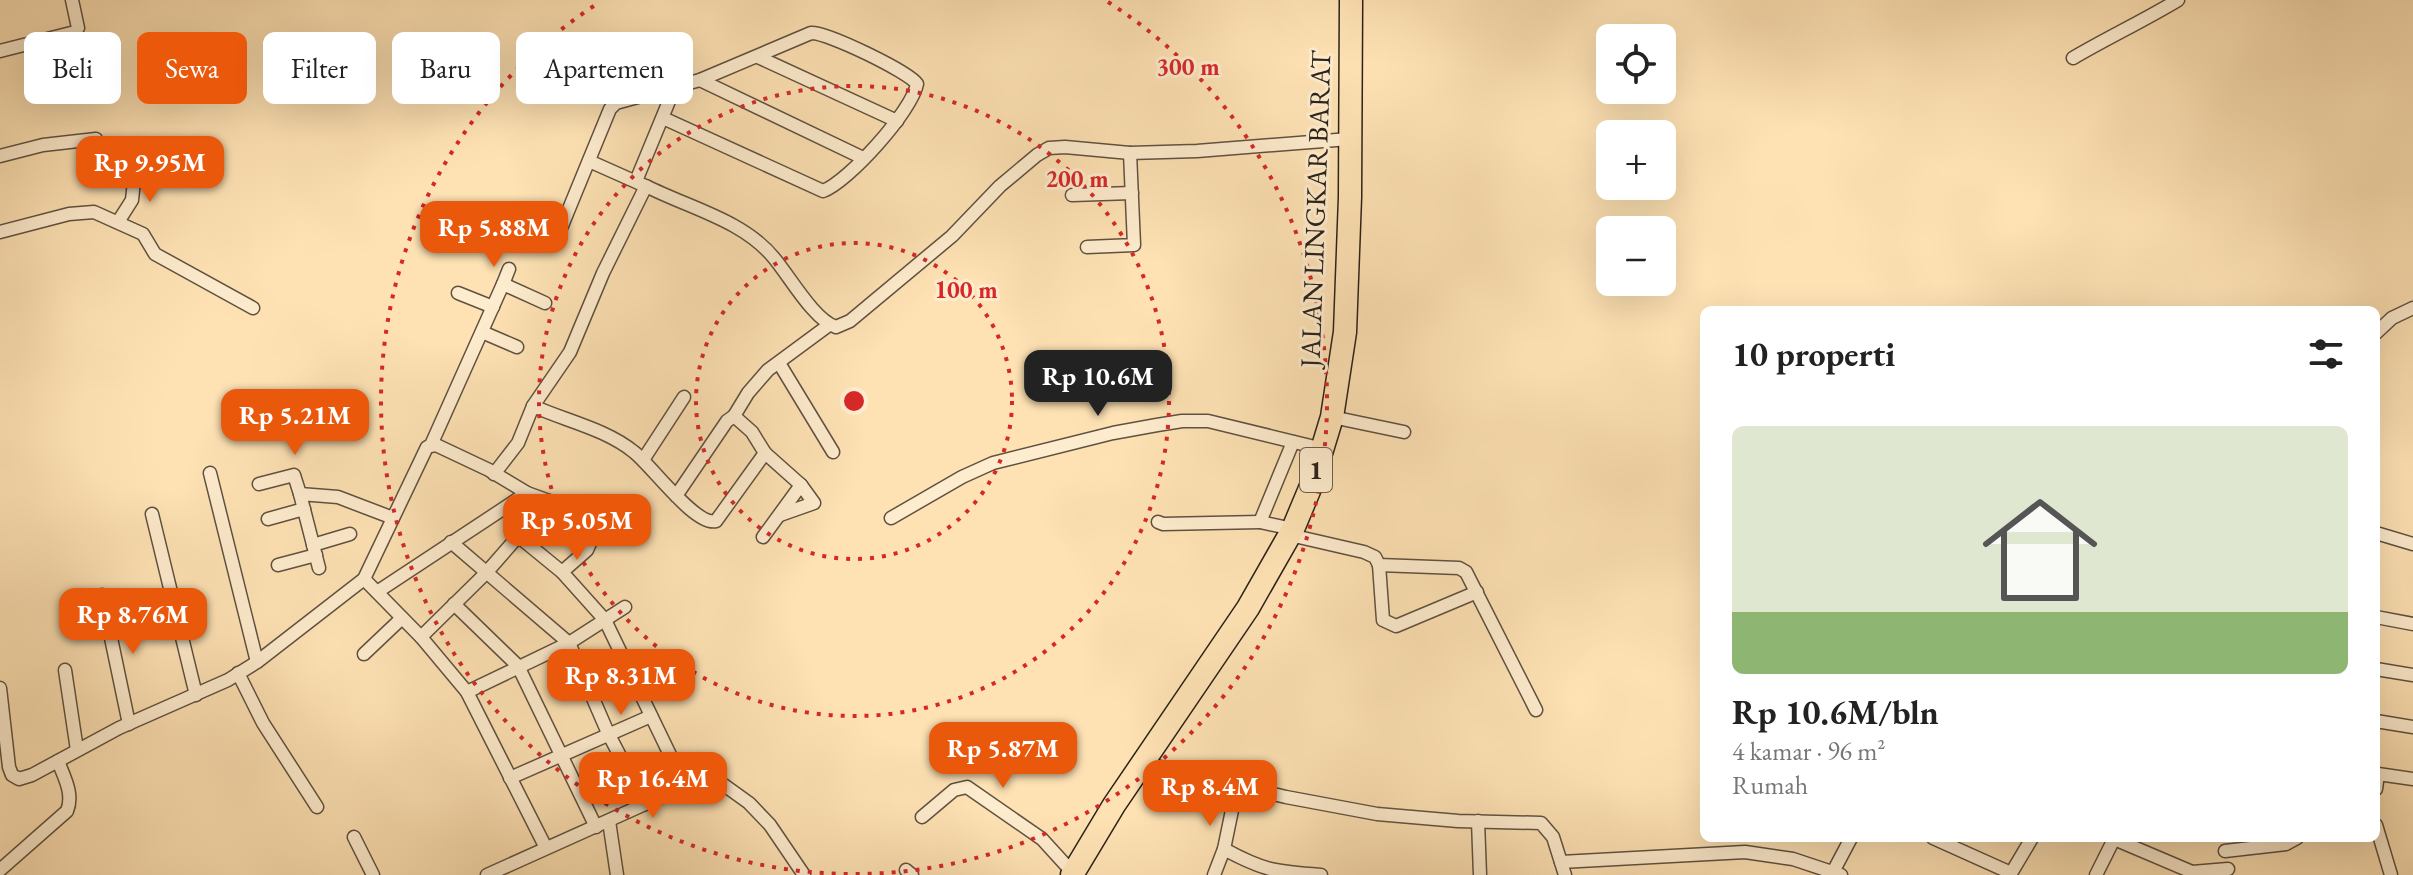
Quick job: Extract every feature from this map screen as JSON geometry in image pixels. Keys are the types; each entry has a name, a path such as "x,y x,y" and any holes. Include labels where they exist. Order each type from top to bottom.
{"highway":[{"name":"JALAN LINGKAR BARAT","path":"1072,874 1114,805 1248,608 1292,532 1323,449 1332,417 1345,332 1350,197 1351,0"}],"street":[{"path":"0,51 75,32 78,28 72,0"},
{"path":"2073,58 2178,0"},
{"path":"663,118 818,190 827,190 863,158 897,121 917,88 915,79 831,37 811,33 693,82"},
{"path":"758,57 897,121"},
{"path":"700,80 863,158"},
{"path":"557,238 613,106 620,104"},
{"path":"494,474 518,443 533,406 570,352 641,184 668,104"},
{"path":"0,156 43,145 96,139"},
{"path":"589,161 748,233 773,257 829,325 842,327 952,236 1000,186 1044,151 1065,147 1130,153 1349,139"},
{"path":"1087,247 1134,245 1130,153"},
{"path":"118,222 132,200 135,172"},
{"path":"1072,195 1132,193"},
{"path":"0,232 94,212 137,230 155,254 253,308"},
{"path":"0,688 5,766 12,775 25,778 257,662 364,579 427,447 431,445 509,269"},
{"path":"503,284 545,303"},
{"path":"458,293 493,307"},
{"path":"2380,329 2392,318 2413,308"},
{"path":"676,496 727,421 768,370 829,325"},
{"path":"482,332 517,347"},
{"path":"779,363 833,452"},
{"path":"643,460 684,397"},
{"path":"533,406 611,437 634,452 705,521 716,521 765,453"},
{"path":"734,416 752,432 765,453 801,485 814,503 780,515"},
{"path":"1332,417 1404,432"},
{"path":"891,518 993,463 1113,433 1196,420 1323,449"},
{"path":"1260,522 1293,442"},
{"path":"431,445 568,510 591,541 587,550 562,572"},
{"path":"210,473 257,662"},
{"path":"259,484 294,475 316,556"},
{"path":"763,537 801,485"},
{"path":"377,592 527,493"},
{"path":"300,494 338,497 393,518"},
{"path":"421,637 486,573 549,501"},
{"path":"268,519 304,509"},
{"path":"152,514 196,695"},
{"path":"1158,522 1260,522 1364,552 1375,557 1379,565 1383,620 1389,625 1396,626 1477,592"},
{"path":"278,565 316,556 350,534"},
{"path":"2380,534 2413,543"},
{"path":"518,536 562,572 605,620 686,788"},
{"path":"451,542 569,643 608,733 645,804"},
{"path":"1379,565 1459,568 1466,572 1536,710"},
{"path":"364,579 421,637 467,692 546,848"},
{"path":"102,595 129,724"},
{"path":"454,604 518,666 596,827"},
{"path":"467,692 569,643 625,607"},
{"path":"364,654 402,618"},
{"path":"2380,618 2413,624"},
{"path":"65,670 77,750"},
{"path":"2380,670 2413,675"},
{"path":"238,673 263,723 317,807"},
{"path":"510,778 651,716"},
{"path":"2380,722 2413,727"},
{"path":"0,870 67,811 70,792 58,761"},
{"path":"1144,763 1237,786 1392,816 1541,823 1553,837 1565,875"},
{"path":"2380,774 2413,779"},
{"path":"487,875 645,804 686,788 710,784 724,785 738,793 770,825 804,875"},
{"path":"1214,875 1224,849 1237,786"},
{"path":"922,817 954,790 967,787 1042,839 1072,874"},
{"path":"609,821 617,875"},
{"path":"1478,821 1480,875"},
{"path":"354,837 373,875"},
{"path":"2380,838 2391,875"},
{"path":"1745,852 1749,842"},
{"path":"1561,862 1745,852 1793,859 1837,873 1849,842"},
{"path":"1942,842 2011,874 2030,842"},
{"path":"2096,875 2112,842"},
{"path":"2120,842 2192,872 2228,872 2224,845 2290,842"},
{"path":"1224,849 1255,866 1278,874 1321,875"}]}
